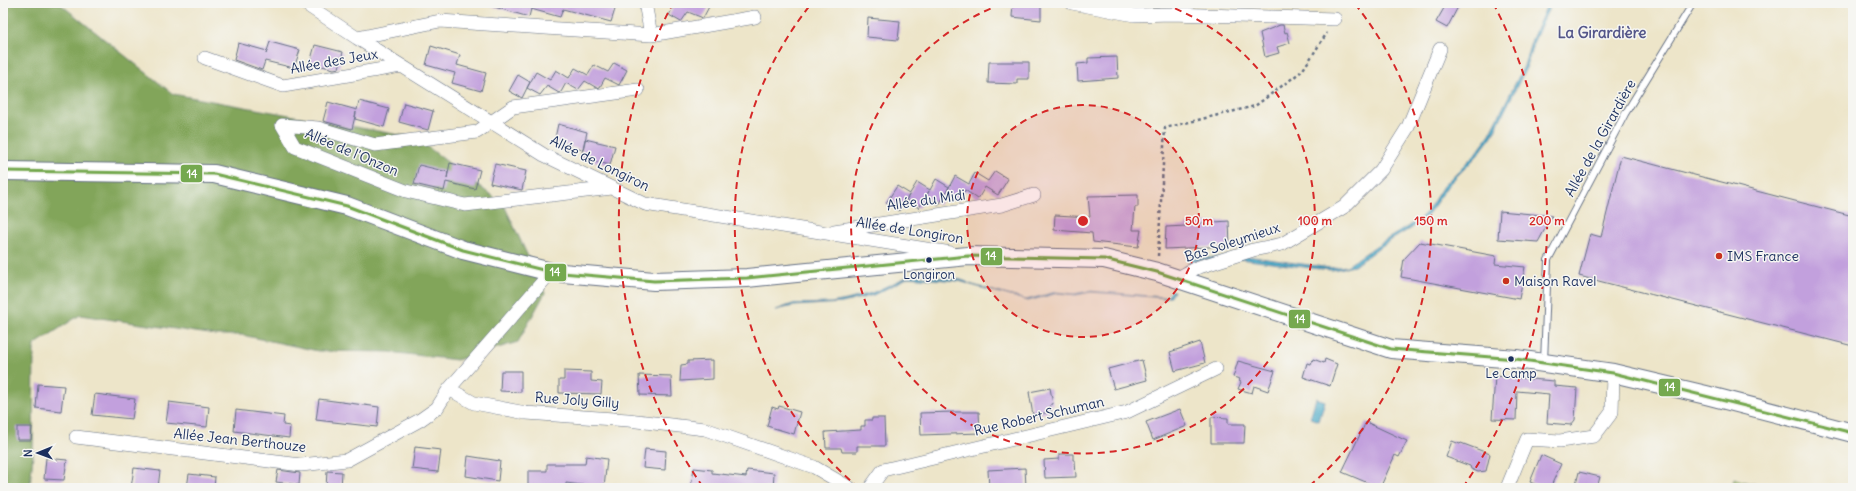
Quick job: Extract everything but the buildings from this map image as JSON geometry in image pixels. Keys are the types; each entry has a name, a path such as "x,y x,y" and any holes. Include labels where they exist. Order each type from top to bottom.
{"main road":[{"path":"3,171 214,174 347,206 462,250 551,272 654,281 747,278 968,256 1104,259 1157,272 1391,349 1516,359 1614,373 1706,394 1853,433"}],"street":[{"name":"Allée de Longiron","path":"304,3 401,66 544,155 645,204 968,256"},
{"path":"645,3 650,35"},
{"path":"1072,3 1134,15 1172,14 1336,19"},
{"path":"357,38 440,21 650,35 755,17"},
{"name":"Bas Soleymieux","path":"1176,279 1196,268 1253,250 1282,244 1344,207 1382,170 1408,127 1440,49"},
{"name":"Allée des Jeux","path":"205,58 283,86 401,66"},
{"path":"493,122 513,107 638,90"},
{"name":"Allée de l'Onzon","path":"493,122 478,132 375,145 318,128 282,125 295,147 406,192 465,205 612,188"},
{"name":"Allée du Midi","path":"823,233 1002,205 1034,195"},
{"path":"449,389 551,272"},
{"name":"Rue Robert Schuman","path":"870,488 883,470 1127,412 1216,369"},
{"path":"1507,488 1527,439 1560,441 1594,436 1612,412 1614,373"},
{"name":"Allée Jean Berthouze","path":"76,437 301,465 347,460 420,420 437,408 449,389"},
{"name":"Rue Joly Gilly","path":"449,389 474,403 526,413 628,420 705,429 814,467 850,488"}],"lane":[{"name":"Allée de la Girardière","path":"1544,364 1548,260 1625,114 1693,3"}],"path":[{"path":"1157,272 1165,128 1256,106 1302,71 1336,19"}],"green space":[{"path":"3,3 59,3 173,94 416,138 504,205 545,293 518,342 457,360 389,352 318,351 242,335 216,335 80,315 34,345 33,454 30,488 3,488"},
{"path":"1734,479 1771,488 1732,488"}],"water":[{"path":"1548,3 1551,3 1534,41 1526,68 1492,136 1477,156 1448,185 1428,215 1419,223 1378,248 1354,266 1332,270 1241,259 1200,260 1193,262 1182,270 1192,259 1246,256 1330,268 1347,266 1417,221 1427,212 1443,186 1475,154 1490,134 1524,66 1532,39"},
{"path":"911,275 958,279 967,282 968,284 959,281 909,277 873,295 842,303 793,306 776,310 793,304 831,303 847,300 872,293"},
{"path":"1172,290 1174,291 1172,295 1165,298 1091,292 1076,295 1058,293 1028,301 996,292 1026,300 1056,292 1074,294 1089,291 1163,297 1168,296"},
{"path":"1316,398 1325,401 1319,421 1310,418"}],"transit line":[{"name":"14","path":"3,171 214,174 347,206 463,250 551,272 654,281 747,278 968,256 1104,259 1157,272 1391,349 1516,359 1613,373 1853,433"}],"place":[{"name":"IMS France","path":"1719,256"},
{"name":"Longiron","path":"929,260"},
{"name":"Maison Ravel","path":"1506,281"},
{"name":"Le Camp","path":"1511,359"}],"district":[{"name":"La Girardière","path":"1602,32"}]}
